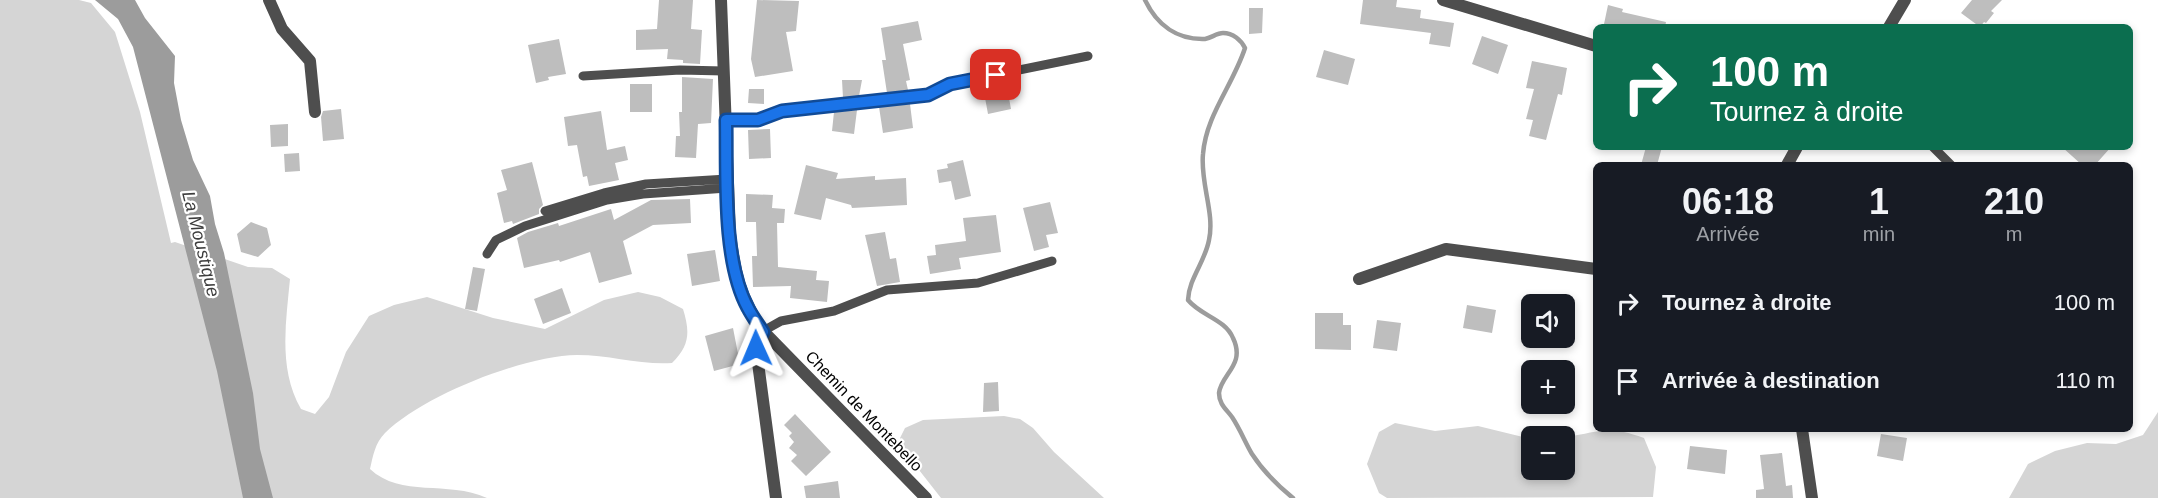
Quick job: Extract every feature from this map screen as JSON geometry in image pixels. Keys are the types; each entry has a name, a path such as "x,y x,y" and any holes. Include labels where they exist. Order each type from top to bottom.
{"street":[{"path":"269,0 282,29 310,61 315,112"},
{"name":"Chemin de Montebello","path":"721,0 727,183 735,270 747,307 763,332 926,498"},
{"path":"1443,0 1593,45"},
{"path":"1891,24 1905,0"},
{"path":"1359,279 1446,249 1593,269"},
{"path":"763,332 756,348 776,498"},
{"path":"1802,432 1812,498"}],"lane":[{"path":"726,120 758,120 782,111 928,95 950,84 1088,56"},
{"path":"583,76 680,70 724,70"},
{"path":"1936,150 1948,162"},
{"path":"545,211 604,193 646,184 727,183"},
{"path":"487,254 496,240 525,226 607,200 727,183"},
{"path":"763,332 781,321 834,311 887,290 978,283 1052,261"}],"shaded area":[{"path":"0,0 79,0 91,3 115,32 140,112 171,243 175,242 248,267 272,268 290,279 285,345 286,362 294,394 301,409 315,414 329,397 346,352 369,316 394,305 427,297 493,318 545,329 604,300 638,292 660,297 683,309 687,338 682,350 672,363 648,363 577,355 530,362 503,370 475,380 424,405 385,433 377,445 370,469 382,478 410,486 456,490 487,498 0,498"},
{"path":"2158,412 2158,498 2009,498 2028,464 2055,451 2087,443 2116,444 2143,435"},
{"path":"1004,416 1020,419 1033,428 1054,452 1104,498 941,498 901,447 900,438 905,428 923,420"},
{"path":"1395,423 1435,431 1478,426 1521,437 1521,480 1575,480 1575,435 1593,432 1624,432 1644,438 1656,467 1653,497 1387,498 1379,493 1367,464 1379,432"}],"water":[{"name":"La Moustique","path":"95,0 135,0 145,18 175,56 174,83 181,120 193,160 210,196 215,224 224,253 253,393 260,449 273,498 243,498 217,371 133,47 118,19"}],"building":[{"path":"659,0 693,0 691,29 702,30 700,64 667,59 668,49 636,50 636,30 657,29"},
{"path":"757,0 799,1 796,31 786,32 793,71 755,77 751,59"},
{"path":"1363,0 1397,0 1396,7 1421,10 1420,18 1454,23 1450,47 1429,44 1431,33 1360,24"},
{"path":"1972,0 2002,0 1991,11 1994,13 1986,23 1976,24 1961,13"},
{"path":"1608,5 1623,9 1622,12 1666,22 1666,24 1604,24"},
{"path":"1249,8 1263,8 1262,33 1249,34"},
{"path":"918,21 922,40 903,44 910,80 906,81 908,90 887,93 882,60 886,60 881,28"},
{"path":"1482,36 1508,45 1498,74 1472,64"},
{"path":"559,39 566,74 548,77 549,80 536,83 528,45"},
{"path":"1324,50 1355,59 1348,85 1316,77"},
{"path":"1532,61 1567,68 1562,95 1558,94 1546,140 1529,136 1533,120 1526,119 1534,89 1526,88"},
{"path":"682,77 713,79 711,123 698,124 696,158 675,157 676,136 680,136 679,112 682,112"},
{"path":"842,80 862,80 859,96 843,98"},
{"path":"1006,82 1011,109 988,114 983,87"},
{"path":"630,84 652,84 652,112 630,112"},
{"path":"749,89 764,89 764,104 748,103"},
{"path":"910,104 913,128 883,133 879,107"},
{"path":"341,109 344,139 323,141 321,117 323,111"},
{"path":"857,110 854,134 832,131 834,112"},
{"path":"601,111 607,150 625,146 628,160 615,163 619,180 589,186 587,176 583,177 577,145 568,146 564,117"},
{"path":"288,124 288,146 271,147 270,125"},
{"path":"770,129 771,158 749,159 748,130"},
{"path":"1645,150 1661,150 1658,162 1642,162"},
{"path":"2065,150 2108,150 2098,162 2079,162"},
{"path":"299,153 300,171 285,172 284,154"},
{"path":"963,160 971,196 955,200 951,181 939,183 937,170 948,168 947,164"},
{"path":"532,162 543,205 539,209 539,214 513,224 512,221 504,223 497,193 507,190 501,170"},
{"path":"806,165 838,173 836,179 875,176 875,180 906,178 907,205 852,208 851,205 826,198 821,220 794,214"},
{"path":"746,194 773,195 772,208 785,209 784,223 777,223 778,267 817,271 816,280 829,281 827,302 790,298 791,286 753,287 752,256 757,256 756,222 746,222"},
{"path":"690,199 691,223 653,225 623,241 632,274 599,283 590,252 560,262 559,260 524,268 517,238 528,232 558,223 559,226 611,209 614,220 651,200"},
{"path":"1050,202 1058,233 1046,235 1049,247 1034,251 1023,208"},
{"path":"996,215 1001,252 959,258 961,269 930,274 927,256 936,255 935,245 966,241 963,218"},
{"path":"251,222 267,228 271,245 258,257 241,252 237,234"},
{"path":"885,232 890,259 896,258 900,282 877,286 865,235"},
{"path":"715,250 720,281 692,286 687,254"},
{"path":"473,267 485,269 477,311 465,309"},
{"path":"562,288 571,313 543,324 534,299"},
{"path":"1467,305 1496,310 1492,333 1463,328"},
{"path":"1315,313 1343,313 1343,325 1351,325 1351,350 1315,349"},
{"path":"1377,320 1401,323 1397,351 1373,348"},
{"path":"733,328 740,364 714,371 705,336"},
{"path":"998,382 999,411 983,412 984,383"},
{"path":"795,414 831,452 806,476 791,461 797,455 789,448 794,442 789,436 792,433 784,425"},
{"path":"1881,434 1907,438 1903,461 1877,456"},
{"path":"1690,446 1727,450 1725,474 1687,469"},
{"path":"1782,453 1786,486 1792,485 1793,498 1756,498 1756,490 1764,489 1760,455"},
{"path":"838,481 840,498 806,498 804,486"}],"waterway":[{"path":"1145,0 1162,24 1177,34 1205,39 1227,33 1241,42 1245,48 1214,113 1205,140 1203,165 1210,219 1209,240 1191,284 1188,300 1224,326 1233,338 1237,355 1221,386 1220,400 1256,460 1271,478 1293,498"}],"route":[{"path":"756,348 763,332 747,307 735,270 730,234 726,120 758,120 782,111 928,95 950,84 996,75"}]}
